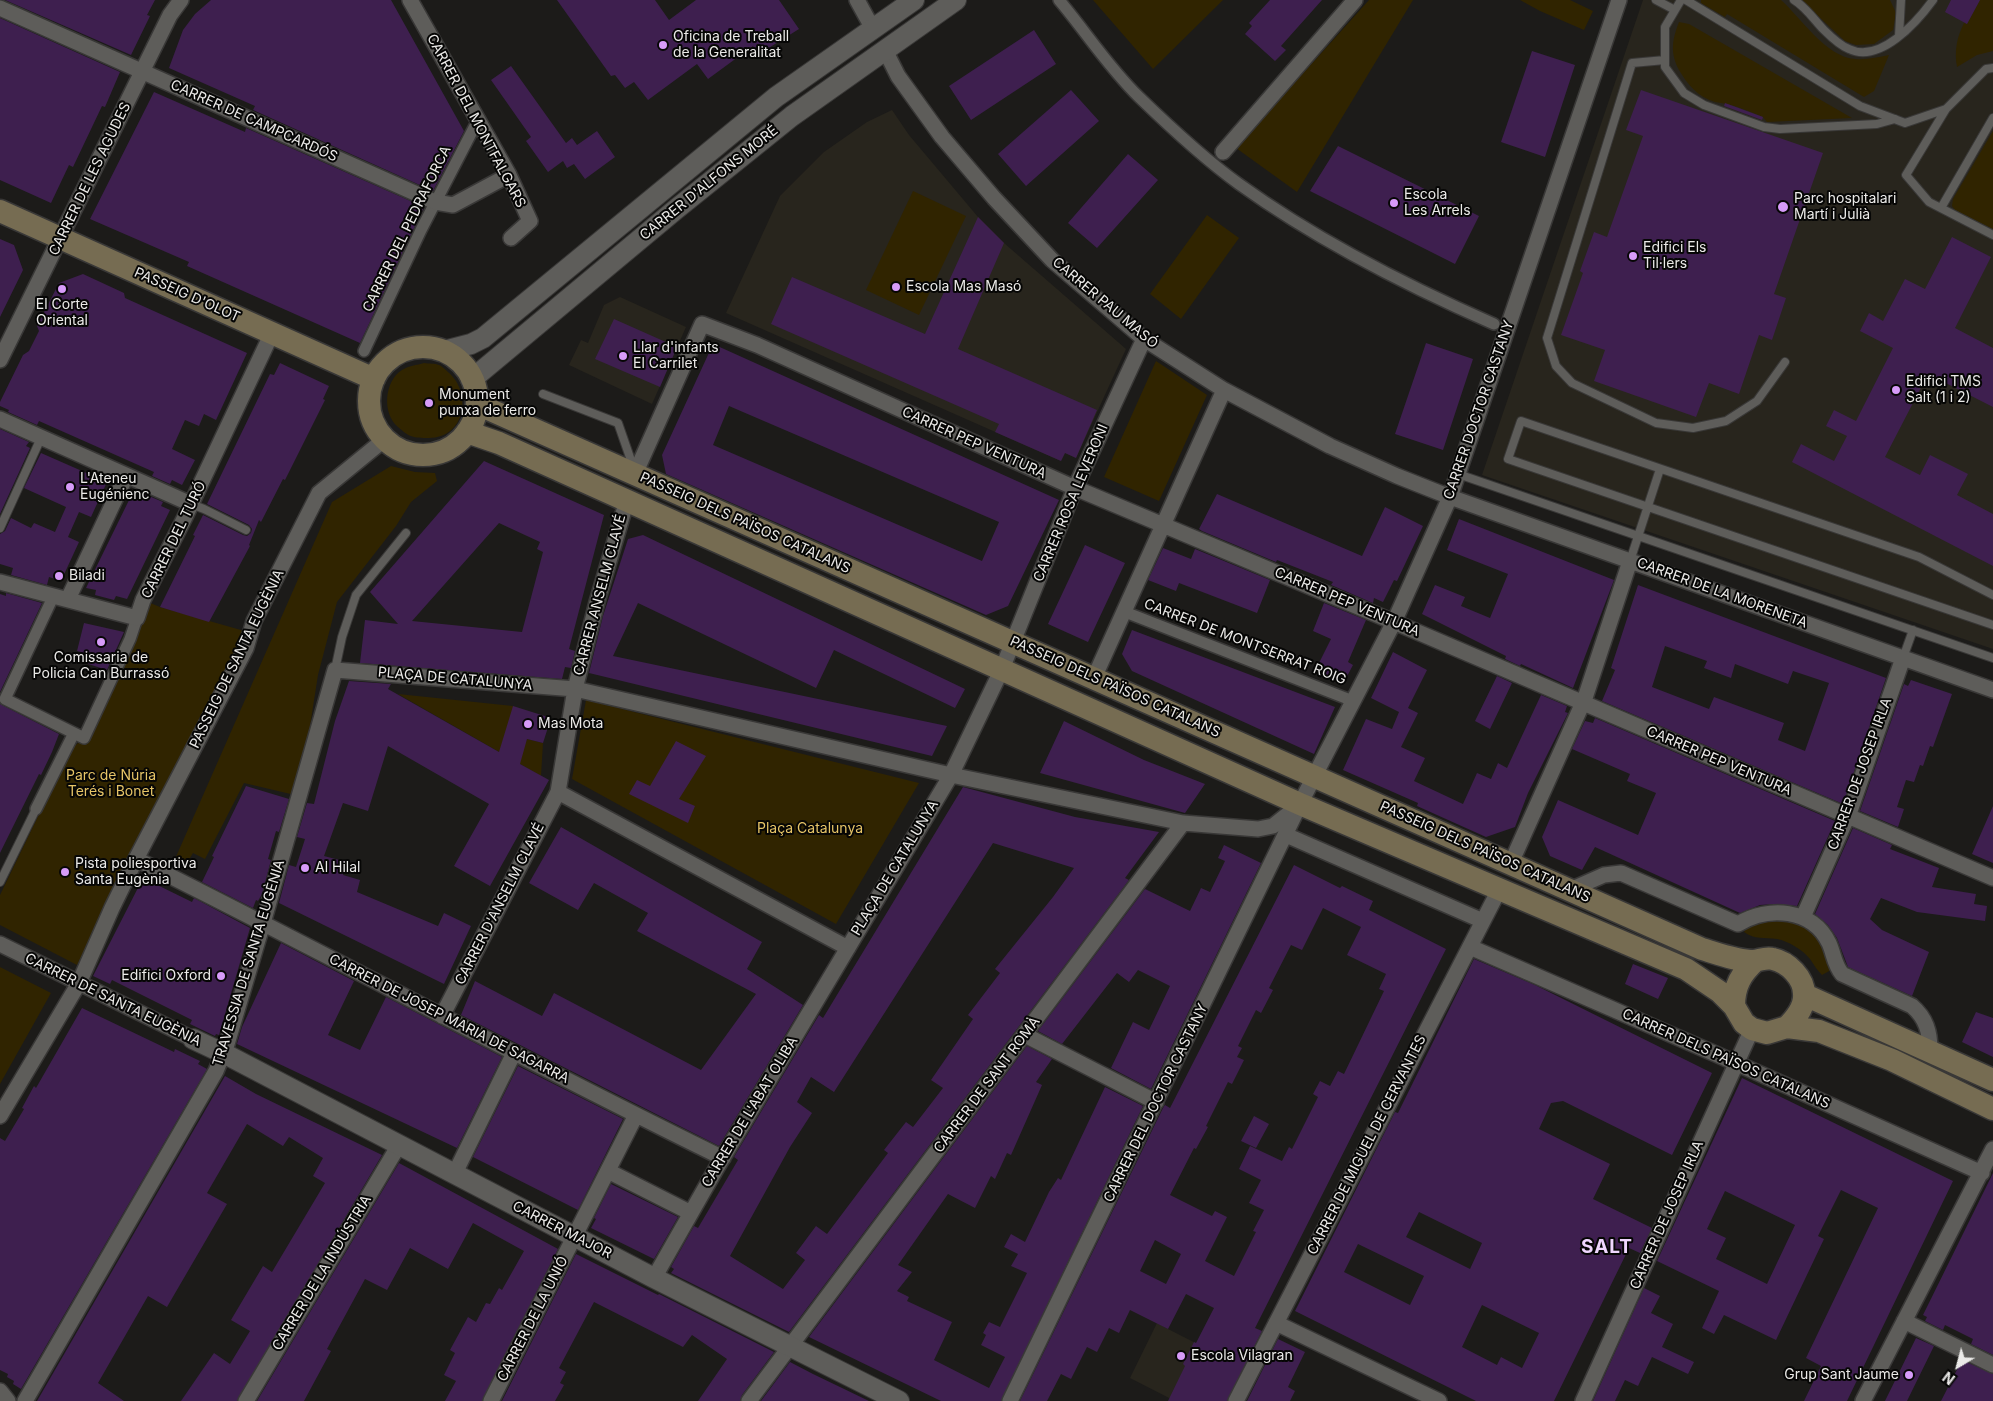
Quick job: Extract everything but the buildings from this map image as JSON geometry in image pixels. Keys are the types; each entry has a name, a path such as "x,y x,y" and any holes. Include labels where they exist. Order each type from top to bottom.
{"main road":[{"name":"PASSEIG D'OLOT","path":"0,211 374,379"},
{"path":"419,347 439,349 444,352 452,355 468,371 477,404 476,417 467,432 455,445 448,449 426,455 399,449 385,438 375,424 371,414 370,394 374,379 386,361 394,354 419,347"},
{"name":"PASSEIG DELS PAÏSOS CATALANS","path":"477,404 1702,949 1717,954 1755,961 1773,959 1787,965 1803,985 1804,995"},
{"path":"467,432 499,443 1300,804 1686,969 1720,992 1734,1006 1744,1023 1752,1029 1767,1033 1786,1027 1819,1031 1892,1060 1993,1109"},
{"path":"1734,1006 1734,993 1737,983 1742,974 1755,961"},
{"path":"1786,1027 1796,1016 1804,995 1930,1050 1993,1080"}],"street":[{"name":"CARRER DE LES AGUDES","path":"0,360 170,15 181,0"},
{"name":"CARRER DEL MONTFALGARS","path":"410,0 509,175 530,221 511,238"},
{"path":"857,0 873,29"},
{"name":"CARRER D'ALFONS MORÉ","path":"444,352 472,344 483,338 776,97 914,0"},
{"name":"CARRER D'ALFONS MORÉ","path":"472,380 514,342 792,116 956,0"},
{"path":"1060,0 1138,96 1184,139 1238,184 1327,240 1404,284 1494,324"},
{"path":"1223,152 1355,0"},
{"name":"CARRER DOCTOR CASTANY","path":"1300,804 1394,622 1450,497 1619,0"},
{"name":"CARRER DE CAMPCARDÓS","path":"0,8 435,202 454,205 509,175"},
{"name":"CARRER PAU MASÓ","path":"884,50 898,76 942,137 994,198 1052,260 1144,339 1224,390 1330,446 1450,497"},
{"name":"CARRER DEL PEDRAFORCA","path":"364,351 435,202 478,120"},
{"name":"CARRER PEP VENTURA","path":"635,474 702,324 757,346 1075,488 1849,814 1993,878"},
{"name":"CARRER DEL TURÓ","path":"74,733 84,738 130,639 144,600 272,333"},
{"name":"CARRER ROSA LEVERONI","path":"1002,670 1075,488 1144,339"},
{"path":"1094,678 1224,390"},
{"path":"0,419 191,504"},
{"name":"PASSEIG DE SANTA EUGÈNIA","path":"0,1116 79,983 136,859 246,648 254,621 319,493 385,438"},
{"path":"36,809 74,733 5,699 126,476"},
{"name":"CARRER DE LA MORENETA","path":"1450,497 1993,690"},
{"name":"CARRER ANSELM CLAVÉ","path":"574,689 626,500"},
{"path":"1510,864 1582,703 1630,561"},
{"path":"0,582 137,618"},
{"name":"CARRER DE MONTSERRAT ROIG","path":"1125,612 1354,701"},
{"name":"CARRER DE JOSEP IRLA","path":"1803,917 1849,814 1903,658"},
{"name":"PLAÇA DE CATALUNYA","path":"335,670 574,689 951,775 848,948 558,792"},
{"name":"TRAVESSIA DE SANTA EUGÈNIA","path":"26,1401 224,1054 335,670"},
{"path":"1002,670 951,775 1183,824 1266,828 1272,826 1300,804"},
{"path":"558,792 574,689"},
{"name":"CARRER D'ANSELM CLAVÉ","path":"442,1016 558,792"},
{"name":"CARRER DEL DOCTOR CASTANY","path":"1010,1401 1300,804"},
{"name":"CARRER DE SANT ROMÀ","path":"749,1401 1183,824"},
{"path":"1286,835 1483,921"},
{"name":"CARRER DE JOSEP MARIA DE SAGARRA","path":"136,859 723,1158"},
{"path":"1570,890 1604,875 1621,873 1738,924 1757,916 1771,913 1788,913 1803,917 1816,926 1828,941 1836,968 1842,974 1912,1006 1920,1012 1930,1036 1930,1050"},
{"name":"CARRER DE MIGUEL DE CERVANTES","path":"1236,1401 1499,890"},
{"name":"CARRER DE SANTA EUGÈNIA","path":"0,944 224,1054"},
{"name":"CARRER DELS PAÏSOS CATALANS","path":"1470,947 1982,1173"},
{"name":"CARRER DE L'ABAT OLIBA","path":"654,1278 848,948"},
{"name":"CARRER DE JOSEP IRLA","path":"1583,1401 1752,1029"},
{"path":"1025,1035 1156,1102"},
{"path":"454,1175 514,1053"},
{"name":"CARRER MAJOR","path":"224,1054 654,1278 898,1401"},
{"name":"CARRER DE LA UNIÓ","path":"491,1401 636,1115"},
{"name":"CARRER DE LA INDÚSTRIA","path":"246,1401 399,1145"},
{"path":"1863,1401 1993,1149"},
{"path":"608,1171 691,1213"},
{"path":"1904,1322 1993,1365"},
{"path":"1276,1323 1439,1401"},
{"path":"0,1391 8,1401"}],"lane":[{"path":"1656,0 1676,10"},
{"path":"1681,0 1665,27 1665,67 1684,93 1704,105 1764,127 1780,129 1877,124 1895,119"},
{"path":"1686,0 1860,106 1905,123 1946,109"},
{"path":"1794,0 1825,32 1849,49 1862,53 1886,46 1916,22 1933,0"},
{"path":"1899,36 1901,0"},
{"path":"1665,60 1632,63 1547,338 1556,366 1572,383 1656,424 1693,428 1726,421 1756,401 1785,362"},
{"path":"1993,68 1986,69 1946,109 1906,175 1929,202 1993,235"},
{"path":"1941,208 1993,118"},
{"path":"543,394 618,423 635,474"},
{"path":"1993,595 1920,558 1521,421 1508,459 1993,625"},
{"path":"0,528 41,438"},
{"path":"1630,561 1660,469"},
{"path":"1458,474 1993,658"},
{"path":"191,504 204,508 246,530"},
{"name":"TRAVESSIA DE SANTA EUGÈNIA","path":"335,670 342,637 356,595 406,533"},
{"path":"1903,658 1914,630"},
{"path":"0,882 36,809"}],"shaded area":[{"name":"Parc hospitalari Martí i Julià","path":"1643,0 1993,0 1993,649 1482,475"},
{"name":"Escola Mas Masó","path":"892,110 909,135 978,217 1004,243 1126,349 1076,458 1065,453 1061,461 726,313 780,196 824,152 867,122"},
{"name":"Llar d'infants El Carrilet","path":"620,297 686,327 652,404 569,365 581,340 588,343 604,305"},
{"name":"Escola Vilagran","path":"1157,1323 1237,1364 1175,1401 1130,1378"}],"green space":[{"path":"1093,0 1223,0 1153,69"},
{"path":"1369,0 1413,0 1297,192 1236,148"},
{"path":"1520,0 1570,0 1593,11 1584,30"},
{"path":"1701,0 1781,0 1815,36 1844,57 1868,59 1889,55 1874,91 1864,97 1727,14 1725,17 1701,3"},
{"path":"1801,0 1890,0 1896,13 1893,30 1874,44 1856,45 1845,41"},
{"path":"1980,0 1993,0 1993,51 1977,55 1957,67 1956,50 1960,34 1964,23 1967,24"},
{"path":"1679,22 1689,24 1852,118 1767,122 1763,117 1750,111 1703,97 1682,75 1674,58 1673,46"},
{"path":"1993,131 1993,229 1955,210 1952,206 1953,199"},
{"path":"913,191 966,216 919,315 866,290"},
{"path":"1207,215 1239,238 1181,319 1150,294"},
{"path":"1156,361 1207,395 1159,501 1104,477"},
{"path":"424,363 437,364 448,372 456,381 461,391 462,402 461,413 451,431 441,436 419,438 408,435 393,421 389,414 387,398 396,375 402,370"},
{"path":"391,466 415,472 435,473 437,481 411,502 396,526 337,602 318,675 299,796 244,783 205,859 193,853 187,863 175,859 332,502"},
{"name":"Parc de Núria Terés i Bonet","path":"143,600 160,607 248,632 77,965 0,925 0,895 70,750 84,738"},
{"path":"398,694 513,706 524,747 527,739 543,743 541,776"},
{"name":"Plaça Catalunya","path":"586,700 919,783 836,924 572,779"},
{"path":"1773,919 1796,922 1812,932 1824,947 1831,970 1822,975 1807,956 1790,944 1777,939 1748,935 1744,932 1748,925"},
{"path":"0,967 51,993 0,1084"}],"place":[{"name":"Oficina de Treball de la Generalitat","path":"663,45"},
{"name":"Escola Les Arrels","path":"1394,203"},
{"name":"Parc hospitalari Martí i Julià","path":"1783,207"},
{"name":"Edifici Els Til·lers","path":"1633,256"},
{"name":"Escola Mas Masó","path":"896,287"},
{"name":"El Corte Oriental","path":"62,289"},
{"name":"Llar d'infants El Carrilet","path":"623,356"},
{"name":"Edifici TMS Salt (1 i 2)","path":"1896,390"},
{"name":"Monument punxa de ferro","path":"429,403"},
{"name":"L'Ateneu Eugénienc","path":"70,487"},
{"name":"Biladi","path":"59,576"},
{"name":"Comissaria de Policia Can Burrassó","path":"101,642"},
{"name":"Mas Mota","path":"528,724"},
{"name":"Al Hilal","path":"305,868"},
{"name":"Pista poliesportiva Santa Eugènia","path":"65,872"},
{"name":"Edifici Oxford","path":"221,976"},
{"name":"Escola Vilagran","path":"1181,1356"},
{"name":"Grup Sant Jaume","path":"1909,1375"}],"district":[{"name":"SALT","path":"1607,1247"}]}
